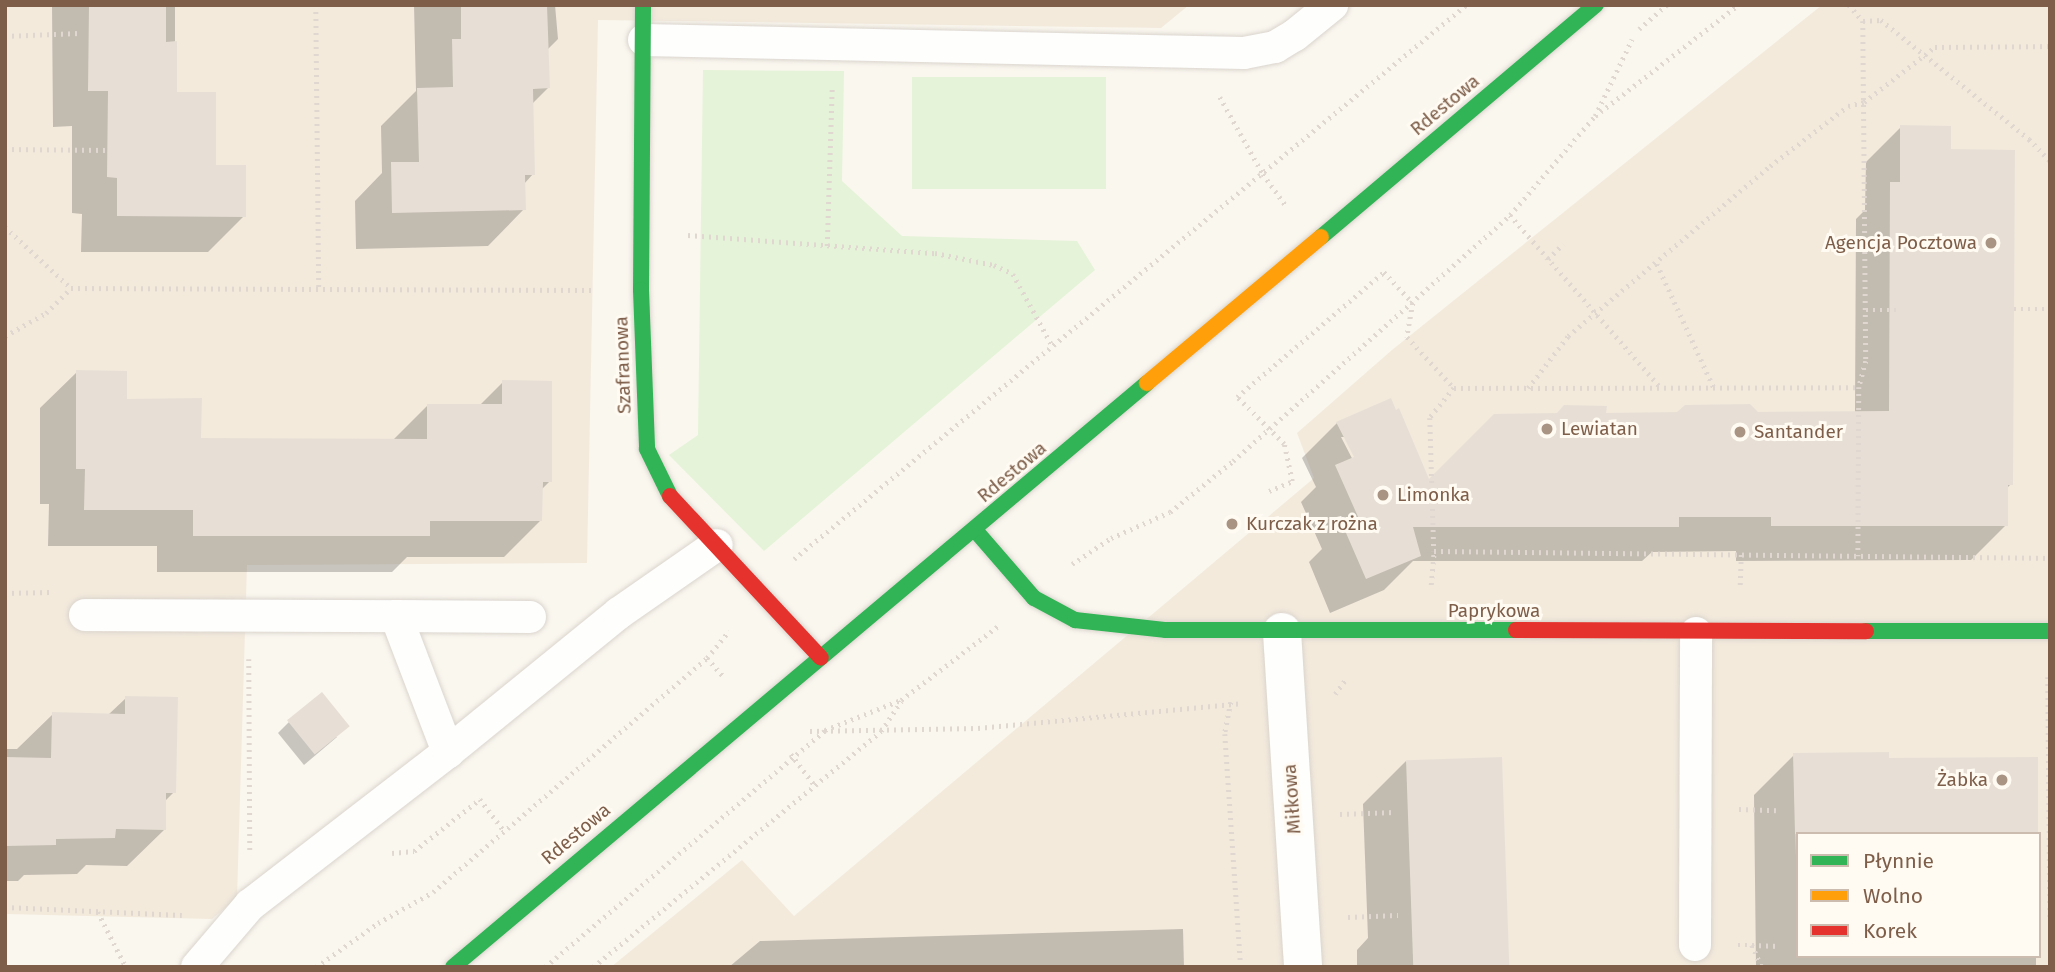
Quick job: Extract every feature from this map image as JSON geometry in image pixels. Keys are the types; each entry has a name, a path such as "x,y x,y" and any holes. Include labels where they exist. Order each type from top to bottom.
{"street":[{"name":"Szafranowa","path":"643,5 642,231 647,449 671,498 821,658"},
{"name":"Rdestowa","path":"453,967 1596,5"},
{"name":"Paprykowa","path":"975,530 1034,598 1076,620 1166,630 1696,633 2050,631"},
{"name":"Miłkowa","path":"1282,632 1303,967"}],"lane":[{"path":"644,40 1244,53 1275,47 1296,35 1332,5"},
{"path":"197,967 244,911 448,752 619,613 717,545"},
{"path":"85,615 530,617"},
{"path":"396,616 448,752"},
{"path":"1695,945 1696,633"}],"path":[{"path":"316,5 319,288"},
{"path":"316,967 378,923 433,892 707,658 787,565 1465,5"},
{"path":"1595,116 1636,31 1667,5"},
{"path":"1077,559 1111,538 1170,512 1270,428 1510,215 1595,116 1738,5"},
{"path":"1849,5 1863,21 1866,361 1859,387 1858,556"},
{"path":"1863,21 1881,20 2029,139 2050,160"},
{"path":"5,36 79,33"},
{"path":"827,246 834,44"},
{"path":"1527,388 1568,336 1657,264 1770,166 1848,106 1864,102 1935,47 2050,46"},
{"path":"1196,53 1263,174 1314,243"},
{"path":"5,149 107,150"},
{"path":"1510,215 1660,388"},
{"path":"5,228 71,288 593,290"},
{"path":"642,231 935,253 994,265 1013,274 1053,347"},
{"path":"1548,259 1563,244"},
{"path":"1657,264 1714,388"},
{"path":"1269,491 1292,481 1284,444 1237,397 1384,272 1413,303"},
{"path":"5,336 46,313 71,288"},
{"path":"1413,303 1406,337 1454,388 1859,387"},
{"path":"2014,309 2050,309"},
{"path":"1866,310 1900,310"},
{"path":"1454,388 1430,418 1434,551 2050,558"},
{"path":"5,908 244,911 249,616"},
{"path":"545,967 825,730 901,700 973,645"},
{"path":"2048,674 2050,920"},
{"path":"593,967 881,731 901,700"},
{"path":"800,731 978,728 1231,702 1252,704"},
{"path":"1231,702 1225,734 1241,967"},
{"path":"1734,809 1776,810"},
{"path":"1332,814 1395,813"},
{"path":"98,911 126,967"},
{"path":"1336,918 1398,915"},
{"path":"1752,945 1779,946"}],"shaded area":[{"path":"7,5 1189,5 1161,28 598,20 587,563 247,565 237,898 212,919 5,914"},
{"path":"1822,5 2050,5 2050,967 611,967 742,860 794,916 1314,478 1297,433 1392,350"}],"green space":[{"path":"703,70 844,71 842,181 902,236 1077,241 1095,270 764,551 669,455 698,435"},
{"path":"912,77 1106,77 1106,189 912,189"}],"building":[{"path":"89,5 166,5 166,42 177,41 177,92 216,92 216,165 246,165 246,217 117,216 117,178 107,177 108,91 88,91"},
{"path":"461,5 547,5 550,88 533,89 535,175 525,175 526,210 392,213 391,162 419,162 417,88 453,87 452,39 461,39"},
{"path":"1900,125 1951,126 1951,149 2015,150 2013,485 2008,485 2008,526 1771,526 1771,517 1679,517 1679,527 1413,527 1421,556 1366,579 1343,526 1359,519 1335,465 1354,457 1336,422 1391,398 1396,410 1399,408 1429,479 1494,414 1557,413 1564,405 1607,406 1606,413 1677,412 1685,405 1750,404 1758,412 1889,411 1890,182 1900,182"},
{"path":"76,370 127,371 127,399 202,398 201,438 427,439 427,404 502,404 502,380 552,381 552,482 543,482 542,521 430,521 430,536 193,536 193,510 84,510 85,469 76,469"},
{"path":"322,692 350,726 315,755 287,720"},
{"path":"125,696 178,697 176,793 166,793 166,830 116,829 115,838 56,839 56,845 5,846 5,757 51,758 52,712 125,714"},
{"path":"1889,752 1889,758 2038,757 2038,832 1795,834 1793,753"},
{"path":"1502,757 1509,967 1413,967 1406,760"}],"traffic: fast":[{"path":"643,5 641,290 647,449 670,496"},
{"path":"1321,237 1596,5"},
{"path":"453,967 1147,383"},
{"path":"975,530 1034,598 1075,620 1166,630 1516,630"},
{"path":"1866,631 2050,631"}],"traffic: slow":[{"path":"1147,383 1321,237"}],"traffic: jam":[{"path":"670,496 821,658"},
{"path":"1516,630 1866,631"}],"place":[{"name":"Agencja Pocztowa","path":"1991,243"},
{"name":"Lewiatan","path":"1547,429"},
{"name":"Santander","path":"1740,432"},
{"name":"Limonka","path":"1383,495"},
{"name":"Kurczak z rożna","path":"1232,524"},
{"name":"Żabka","path":"2002,780"}]}
